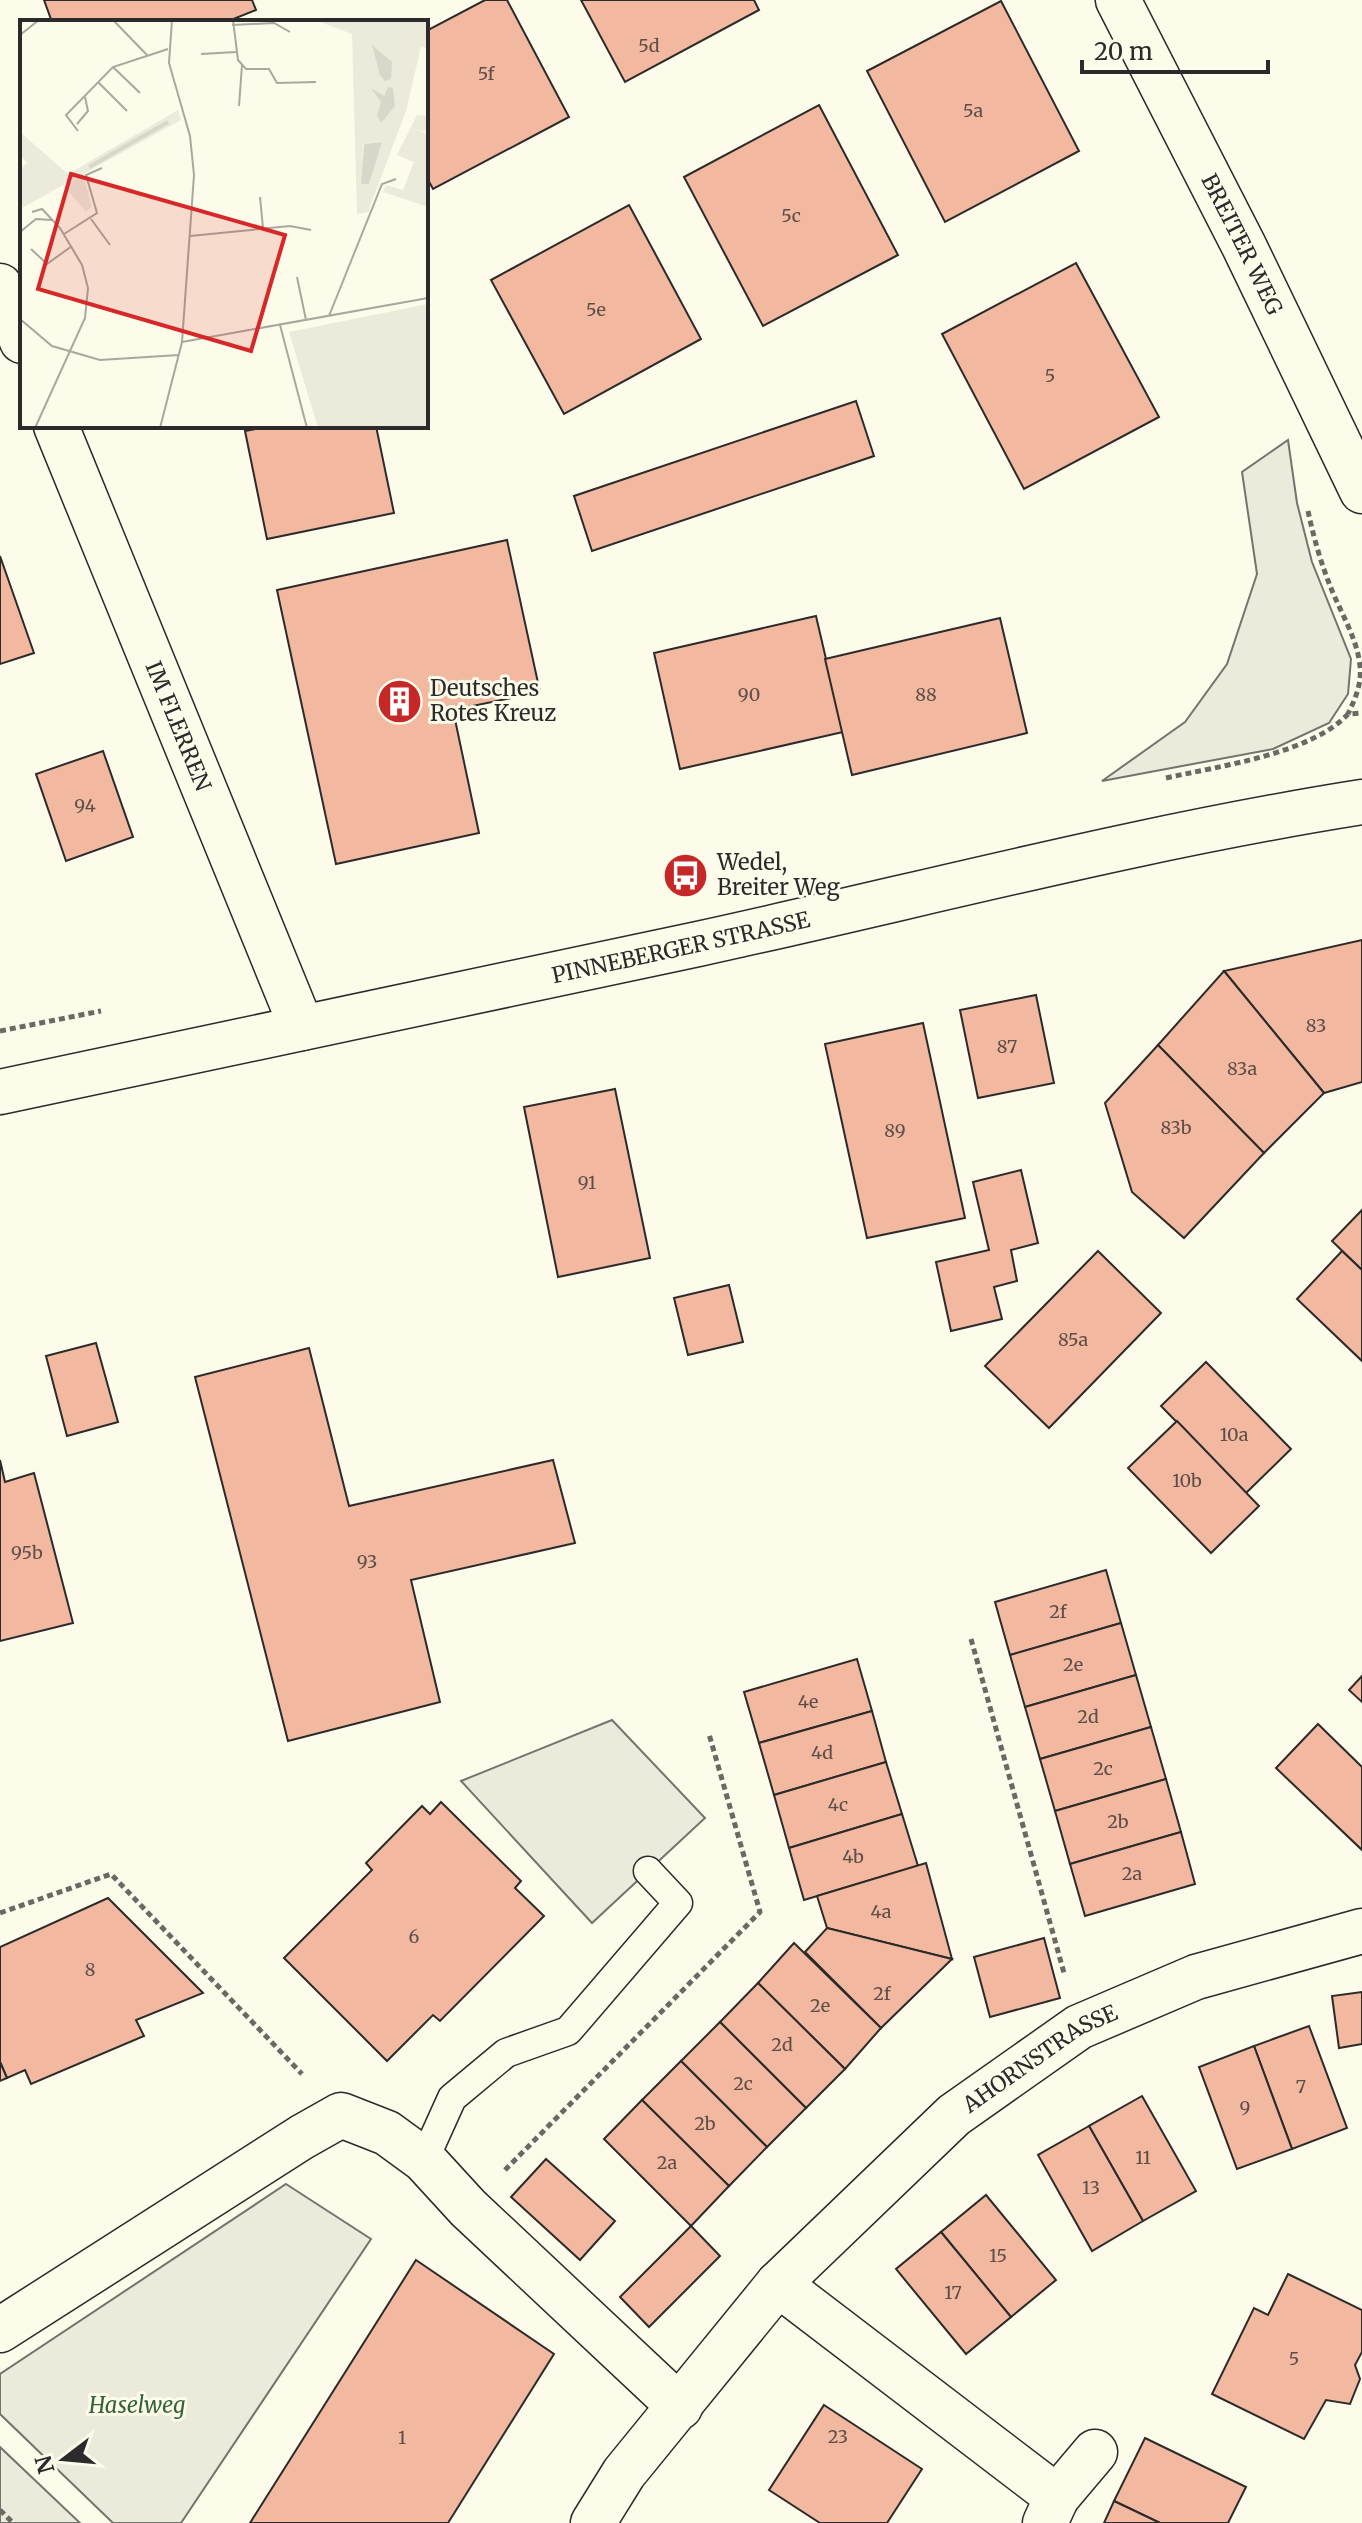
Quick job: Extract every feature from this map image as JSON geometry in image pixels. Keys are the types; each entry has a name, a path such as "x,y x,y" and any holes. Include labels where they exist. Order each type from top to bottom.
{"street":[{"name":"BREITER WEG","path":"1118,0 1244,246 1362,491"},
{"path":"0,286 20,336"},
{"name":"IM FLERREN","path":"57,428 302,1028"},
{"name":"PINNEBERGER STRASSE","path":"0,1092 701,943 1066,861 1362,802"},
{"name":"AHORNSTRASSE","path":"593,2523 624,2473 778,2284 954,2115 1079,2027 1196,1977 1362,1931"},
{"path":"0,2330 341,2115 387,2133 424,2160 468,2208 680,2407"},
{"path":"778,2284 1051,2510 1095,2452"}],"lane":[{"path":"424,2160 452,2098 506,2053 568,2031 678,1903 648,1871"}],"path":[{"path":"1163,779 1286,749 1337,727 1348,714 1359,689 1360,666 1314,541 1305,497"},
{"path":"1348,714 1362,713"},
{"path":"0,1031 107,1009"},
{"path":"971,1639 1079,2027"},
{"path":"0,1913 111,1874 341,2115"},
{"path":"0,2510 13,2523"}],"green space":[{"path":"1288,440 1297,503 1312,562 1351,659 1348,694 1329,723 1273,749 1102,781 1185,722 1227,664 1257,574 1242,472"},
{"name":"Haselweg","path":"286,2184 371,2239 181,2523 113,2523 0,2414 0,2374"},
{"path":"0,2447 80,2523 0,2523"}],"shaded area":[{"path":"612,1720 705,1818 592,1923 461,1781"}],"building":[{"path":"44,0 252,0 256,10 231,20 51,20"},
{"path":"485,0 507,0 569,117 433,189 428,180 428,30"},
{"path":"581,0 754,0 759,10 625,82"},
{"path":"1001,1 1079,151 945,222 867,71"},
{"path":"819,105 898,255 763,326 684,177"},
{"path":"629,205 701,339 564,414 491,280"},
{"path":"1076,263 1159,417 1024,489 942,334"},
{"path":"856,401 874,456 592,551 574,496"},
{"path":"261,428 376,428 394,513 267,539 245,431"},
{"name":"Deutsches Rotes Kreuz","path":"507,540 540,692 453,710 479,833 336,864 277,590"},
{"path":"0,556 34,653 0,664"},
{"path":"816,616 843,732 680,769 654,653"},
{"path":"1000,618 1027,733 852,775 825,659"},
{"path":"103,751 133,837 66,861 36,774"},
{"path":"1362,940 1362,1082 1324,1093 1224,971"},
{"path":"1224,971 1324,1093 1264,1153 1158,1045"},
{"path":"1036,995 1054,1083 978,1098 960,1010"},
{"path":"923,1023 965,1218 867,1238 825,1044"},
{"path":"1158,1045 1264,1153 1184,1238 1132,1192 1105,1103"},
{"path":"615,1089 650,1258 558,1277 524,1107"},
{"path":"1021,1170 1038,1243 1011,1250 1017,1281 994,1287 1002,1319 951,1331 936,1262 989,1250 973,1182"},
{"path":"1362,1210 1362,1270 1332,1241"},
{"path":"1098,1251 1161,1313 1049,1428 985,1366"},
{"path":"1342,1251 1362,1270 1362,1361 1297,1299"},
{"path":"729,1285 743,1342 688,1355 674,1298"},
{"path":"96,1343 118,1422 67,1436 46,1356"},
{"path":"309,1348 349,1506 553,1460 575,1543 411,1580 440,1702 288,1741 195,1377"},
{"path":"1206,1362 1291,1449 1246,1493 1161,1406"},
{"path":"1177,1421 1259,1506 1211,1553 1128,1468"},
{"path":"0,1460 5,1482 34,1473 73,1623 0,1641"},
{"path":"1106,1570 1121,1623 1010,1655 995,1602"},
{"path":"1121,1623 1136,1675 1025,1707 1010,1655"},
{"path":"857,1659 872,1711 759,1743 744,1692"},
{"path":"1136,1675 1151,1727 1040,1759 1025,1707"},
{"path":"1362,1676 1362,1702 1349,1690"},
{"path":"872,1711 886,1762 774,1795 759,1743"},
{"path":"1318,1724 1362,1767 1362,1850 1276,1768"},
{"path":"1151,1727 1166,1779 1055,1811 1040,1759"},
{"path":"886,1762 902,1814 789,1848 774,1795"},
{"path":"1166,1779 1181,1832 1070,1864 1055,1811"},
{"path":"441,1802 521,1881 515,1888 544,1916 440,2021 433,2015 387,2061 284,1958 372,1870 366,1863 422,1806 430,1814"},
{"path":"902,1814 918,1866 804,1900 789,1848"},
{"path":"1181,1832 1195,1884 1085,1916 1070,1864"},
{"path":"926,1863 952,1959 827,1928 817,1896"},
{"path":"108,1898 203,1993 136,2020 144,2036 31,2084 25,2070 7,2078 0,2062 0,1947"},
{"path":"827,1928 952,1959 881,2028 805,1952"},
{"path":"1044,1938 1060,1998 990,2017 974,1957"},
{"path":"794,1943 881,2028 845,2069 758,1983"},
{"path":"758,1983 845,2069 806,2108 720,2022"},
{"path":"1362,1992 1362,2044 1339,2048 1332,1996"},
{"path":"720,2022 806,2108 767,2147 681,2061"},
{"path":"1309,2026 1347,2128 1292,2149 1254,2046"},
{"path":"1254,2046 1292,2149 1237,2169 1199,2067"},
{"path":"681,2061 767,2147 729,2186 642,2100"},
{"path":"0,2062 7,2078 0,2081"},
{"path":"1142,2096 1196,2191 1143,2221 1089,2126"},
{"path":"642,2100 729,2186 691,2226 604,2139"},
{"path":"1089,2126 1143,2221 1092,2251 1038,2155"},
{"path":"546,2159 615,2221 580,2260 511,2197"},
{"path":"986,2195 1056,2280 1011,2317 941,2232"},
{"path":"691,2226 720,2256 649,2327 620,2297"},
{"path":"941,2232 1011,2317 966,2354 896,2269"},
{"path":"416,2260 554,2354 448,2523 250,2523"},
{"path":"1288,2274 1362,2310 1362,2352 1355,2365 1360,2379 1350,2404 1326,2400 1304,2439 1212,2394 1254,2308 1268,2315"},
{"path":"824,2405 922,2469 887,2523 820,2523 769,2490"},
{"path":"1145,2438 1246,2487 1228,2523 1160,2523 1114,2501"},
{"path":"1114,2501 1160,2523 1104,2523"}],"place":[{"name":"Deutsches Rotes Kreuz","path":"399,701"},
{"name":"Wedel, Breiter Weg","path":"686,875"}]}
